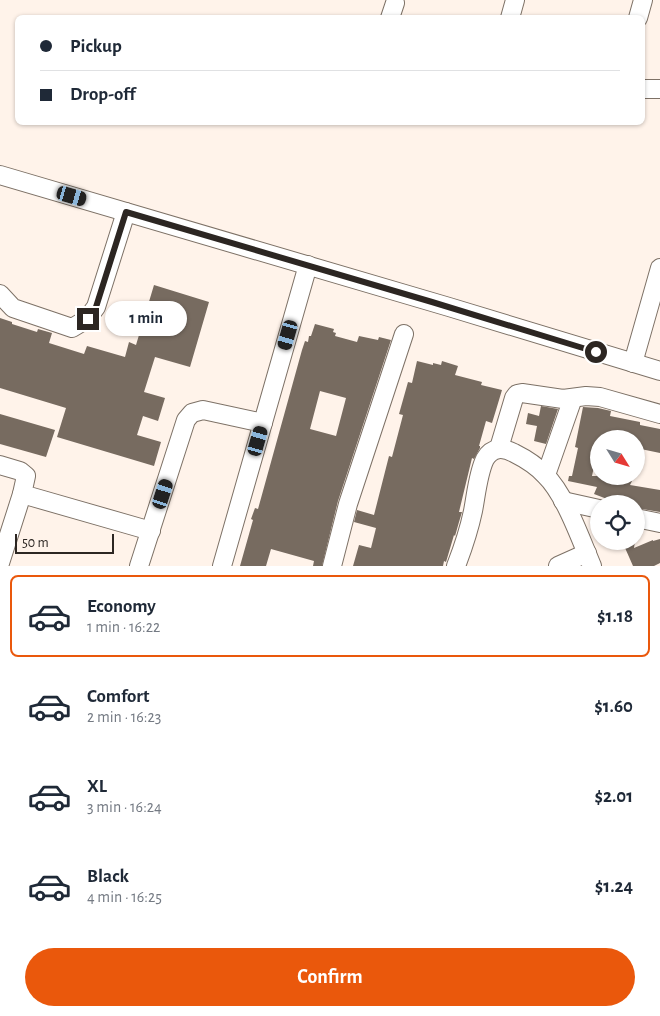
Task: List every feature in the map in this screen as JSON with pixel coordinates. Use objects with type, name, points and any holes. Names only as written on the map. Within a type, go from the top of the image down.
[{"type":"street","points":[[511,15],[515,0]]},
{"type":"street","points":[[639,15],[643,0]]},
{"type":"street","points":[[645,89],[660,89]]},
{"type":"street","points":[[0,175],[660,371]]},
{"type":"street","points":[[0,294],[13,308],[72,328],[88,319],[96,307],[126,212]]},
{"type":"street","points":[[222,566],[308,265]]},
{"type":"street","points":[[633,363],[659,272]]},
{"type":"street","points":[[332,566],[348,504],[404,334]]},
{"type":"street","points":[[499,448],[514,398],[517,394],[522,393],[563,399],[586,396],[600,397],[660,414]]},
{"type":"street","points":[[546,475],[573,398]]},
{"type":"street","points":[[139,566],[186,420],[192,413],[203,410],[263,423]]},
{"type":"street","points":[[456,566],[473,513],[481,471],[486,459],[499,448],[505,448],[529,461],[546,475],[563,501],[589,560],[558,566]]},
{"type":"street","points":[[0,465],[20,471],[26,476],[0,564]]},
{"type":"street","points":[[22,494],[151,531]]},
{"type":"street","points":[[563,501],[590,507]]},
{"type":"street","points":[[645,520],[660,523]]},
{"type":"building","points":[[154,285],[209,302],[190,367],[155,357],[144,392],[165,398],[158,421],[143,416],[137,435],[161,442],[154,466],[57,437],[66,408],[0,388],[0,318],[37,332],[38,329],[52,333],[49,343],[84,354],[87,346],[125,357],[129,342],[136,345]]},
{"type":"building","points":[[315,324],[334,329],[335,336],[357,342],[359,336],[378,340],[379,337],[391,340],[338,501],[322,566],[313,566],[314,561],[271,549],[266,566],[240,566],[253,520],[251,519],[255,508],[258,509],[302,350],[305,341],[308,342],[309,336],[311,336]],"holes":[[[320,391],[346,398],[336,436],[310,429]]]},
{"type":"building","points":[[417,361],[441,365],[442,361],[458,366],[455,375],[482,382],[481,385],[502,390],[492,423],[486,421],[480,448],[474,459],[472,458],[459,512],[462,512],[446,562],[444,561],[443,566],[353,566],[359,545],[371,548],[376,528],[354,522],[357,510],[374,515],[389,456],[392,457],[403,415],[399,414],[408,382],[412,383]]},
{"type":"building","points":[[541,406],[558,409],[546,444],[534,441],[537,426],[526,424],[528,413],[539,416]]},
{"type":"building","points":[[583,407],[611,411],[610,416],[640,422],[640,425],[660,429],[660,453],[645,450],[645,430],[590,430],[590,485],[630,485],[660,490],[660,512],[645,510],[645,495],[597,495],[594,494],[597,487],[568,481],[569,476],[572,476],[578,448],[575,447]]},
{"type":"building","points":[[0,414],[55,430],[46,457],[0,444]]},
{"type":"building","points":[[660,539],[660,563],[654,566],[633,566],[626,550],[645,550],[645,543]]},
{"type":"route","points":[[88,319],[96,307],[126,212],[596,352]]}]
